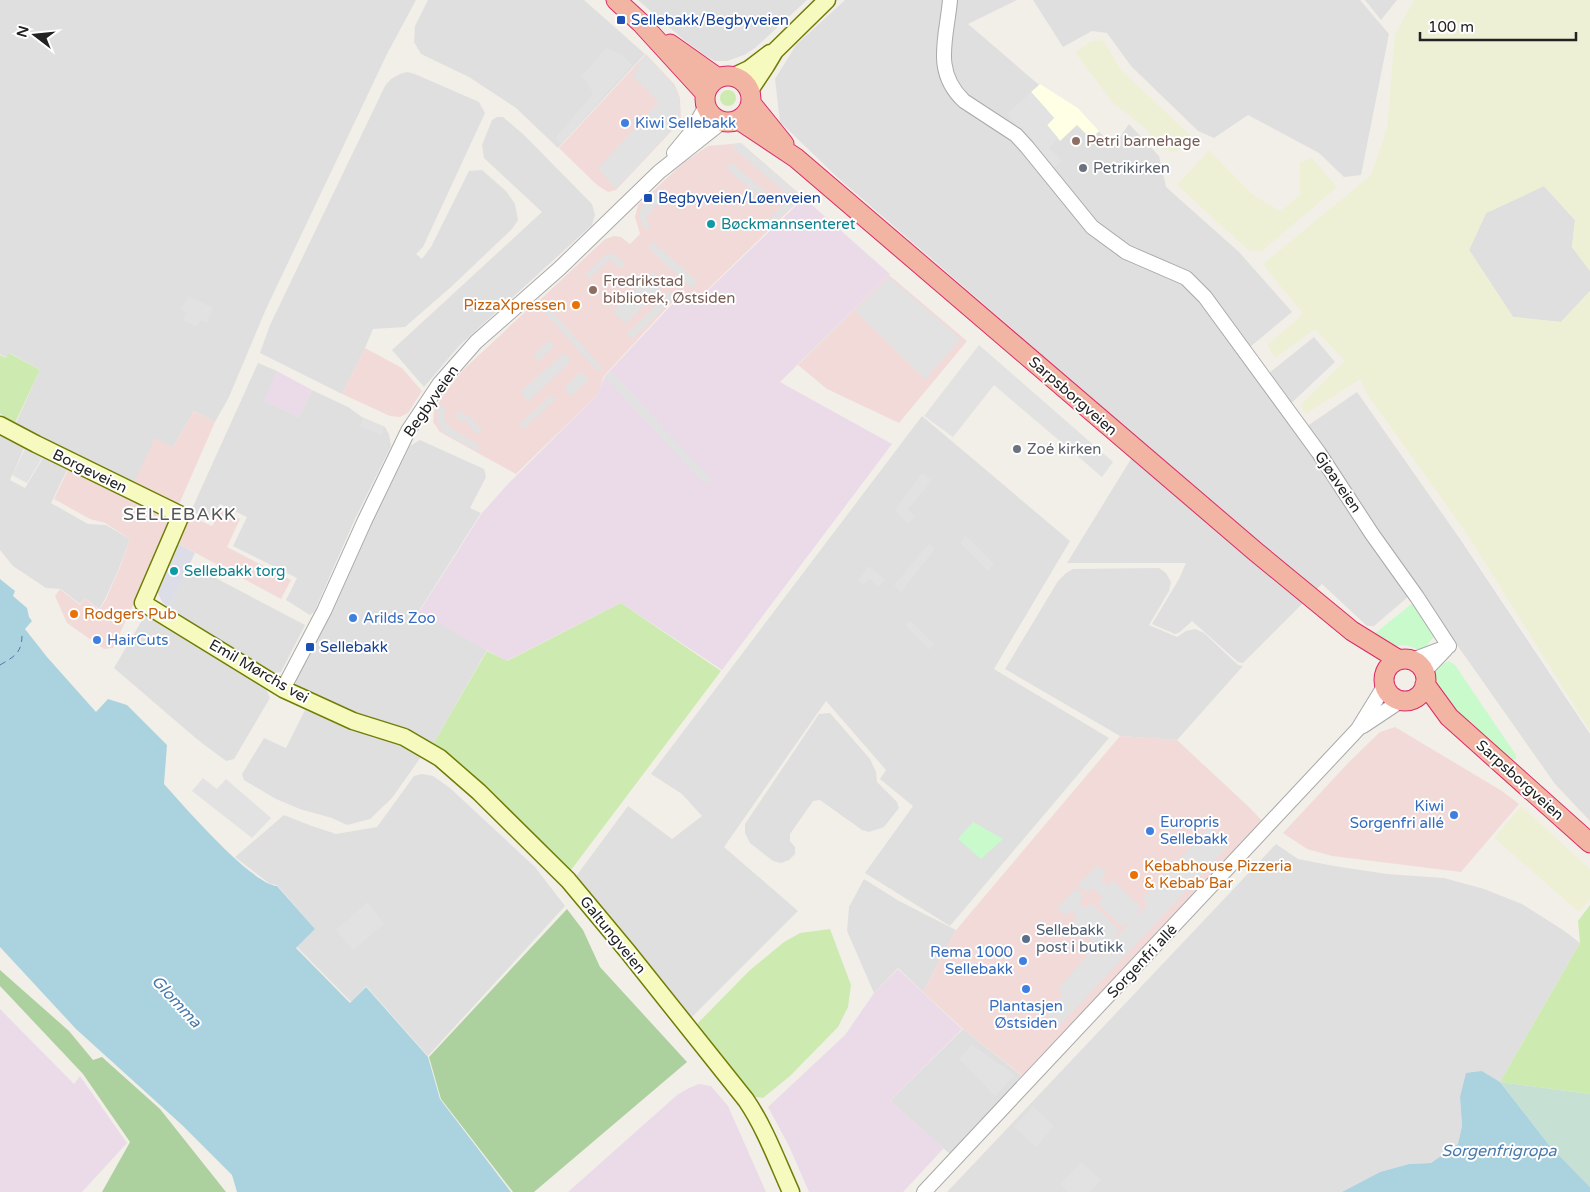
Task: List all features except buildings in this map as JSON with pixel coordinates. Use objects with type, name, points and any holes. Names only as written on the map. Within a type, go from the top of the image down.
[{"type":"highway","points":[[616,0],[640,23],[706,100],[709,113],[715,119],[730,121],[749,110],[751,96],[746,84],[740,79],[726,77],[640,23]]},
{"type":"highway","points":[[706,100],[712,82],[726,77]]},
{"type":"highway","name":"Sarpsborgveien","points":[[751,96],[796,158]]},
{"type":"highway","name":"Sarpsborgveien","points":[[730,121],[796,158],[1178,486],[1352,631],[1405,672],[1449,717],[1590,843]]},
{"type":"highway","points":[[1405,672],[1423,691],[1418,696],[1407,700]]},
{"type":"highway","name":"Sarpsborgveien","points":[[1405,672],[1392,696],[1449,717]]},
{"type":"main road","points":[[726,77],[749,68],[774,51],[827,0]]},
{"type":"main road","points":[[751,96],[774,51]]},
{"type":"main road","name":"Borgeveien","points":[[0,425],[181,515],[143,603]]},
{"type":"main road","name":"Emil Mørchs vei","points":[[143,603],[283,689],[353,721],[380,729]]},
{"type":"main road","name":"Galtungveien","points":[[380,729],[404,737],[440,758],[497,809],[568,880],[746,1100],[765,1134],[791,1192]]},
{"type":"street","name":"Gjøaveien","points":[[950,0],[944,53],[948,80],[956,94],[1016,135],[1092,227],[1126,252],[1186,278],[1205,297],[1319,453],[1449,646],[1405,672],[1358,729]]},
{"type":"street","name":"Begbyveien","points":[[283,689],[324,611],[408,431],[440,383],[476,342],[560,268],[659,172],[692,131],[706,100]]},
{"type":"street","name":"Begbyveien","points":[[659,172],[730,121]]},
{"type":"street","points":[[1358,729],[1407,700]]},
{"type":"street","name":"Sorgenfri allé","points":[[924,1192],[1358,729]]},
{"type":"shaded area","points":[[0,0],[416,0],[387,54],[266,309],[229,397],[215,422],[194,411],[173,447],[133,485],[14,427],[40,370],[10,353],[7,358],[0,354]]},
{"type":"shaded area","points":[[428,0],[584,0],[645,54],[558,148],[516,108],[469,77],[421,54],[414,42],[415,26]]},
{"type":"shaded area","points":[[638,0],[807,0],[755,48],[744,55],[727,61],[715,61],[684,40]]},
{"type":"shaded area","points":[[845,0],[1017,0],[968,24],[1038,84],[1078,108],[1113,147],[1129,124],[1159,156],[1166,187],[1239,252],[1292,312],[1250,347],[1269,373],[1314,337],[1335,362],[1285,409],[1300,431],[1357,392],[1460,539],[1590,734],[1590,821],[1555,784],[1419,591],[1409,596],[1374,626],[1367,626],[1322,584],[1243,663],[1238,662],[1192,621],[1175,634],[1152,624],[1179,579],[1186,563],[1067,563],[1142,441],[837,177],[780,122],[775,79],[796,45]]},
{"type":"shaded area","points":[[1033,0],[1360,0],[1389,34],[1361,175],[1344,177],[1319,153],[1248,115],[1214,138],[1198,131],[1131,66],[1107,33],[1092,31],[1063,47]]},
{"type":"shaded area","points":[[1365,0],[1397,0],[1381,20]]},
{"type":"shaded area","points":[[1414,0],[1590,0],[1590,271],[1572,247],[1575,220],[1544,186],[1486,213],[1469,250],[1513,317],[1561,322],[1590,291],[1590,731],[1467,534],[1367,394],[1360,379],[1306,414],[1301,405],[1345,361],[1315,329],[1275,358],[1267,345],[1303,314],[1263,264],[1371,175],[1387,129],[1395,34]]},
{"type":"shaded area","points":[[1103,40],[1121,70],[1191,136],[1176,152],[1162,149],[1145,128],[1112,102],[1075,52],[1090,42]]},
{"type":"shaded area","points":[[606,48],[621,54],[632,65],[561,144],[555,138],[593,94],[587,81],[581,77]]},
{"type":"shaded area","points":[[646,54],[675,85],[680,98],[681,121],[616,190],[608,192],[597,185],[559,148]]},
{"type":"shaded area","points":[[646,55],[675,86],[679,99],[680,118],[678,123],[616,189],[598,168],[659,102],[633,77],[641,60]]},
{"type":"shaded area","points":[[407,72],[479,102],[485,113],[423,247],[416,254],[422,259],[431,247],[469,171],[482,170],[506,191],[515,204],[518,220],[512,229],[451,287],[405,327],[373,329],[342,394],[260,353],[270,325],[385,86],[391,79]]},
{"type":"shaded area","points":[[1040,84],[1078,108],[1099,131],[1091,139],[1077,125],[1060,141],[1047,125],[1054,118],[1031,92]]},
{"type":"shaded area","points":[[1031,92],[1054,118],[1047,125],[1058,138],[1049,148],[1062,161],[1054,168],[1007,114]]},
{"type":"shaded area","points":[[497,117],[503,117],[523,134],[592,204],[595,215],[592,225],[459,346],[424,387],[392,350],[542,212],[484,158],[482,145],[492,120]]},
{"type":"shaded area","points":[[741,143],[803,197],[699,298],[676,298],[604,376],[598,394],[516,474],[440,432],[433,422],[434,411],[444,394],[463,370],[605,239],[614,236],[621,237],[630,244],[640,234],[635,217],[638,205],[683,163],[708,146]]},
{"type":"shaded area","points":[[741,143],[802,197],[766,231],[762,227],[791,197],[732,147],[735,144]]},
{"type":"shaded area","points":[[1209,150],[1252,194],[1280,211],[1300,195],[1300,162],[1312,158],[1337,187],[1262,251],[1248,250],[1177,185]]},
{"type":"shaded area","points":[[731,162],[774,199],[769,205],[726,168]]},
{"type":"shaded area","points":[[1544,186],[1575,220],[1572,247],[1590,271],[1590,291],[1561,322],[1513,317],[1469,250],[1486,213]]},
{"type":"shaded area","points":[[656,192],[662,198],[645,219],[651,225],[646,230],[641,224],[641,208]]},
{"type":"shaded area","points":[[804,198],[890,274],[780,382],[892,444],[722,670],[621,603],[506,661],[419,612],[482,513],[507,485],[597,395],[605,376],[677,299],[699,299]]},
{"type":"shaded area","points":[[653,242],[698,282],[692,288],[648,248]]},
{"type":"shaded area","points":[[612,253],[625,264],[619,268],[610,259],[589,279],[585,275],[605,255]]},
{"type":"shaded area","points":[[652,272],[665,285],[625,324],[613,311]]},
{"type":"shaded area","points":[[889,275],[967,341],[899,423],[827,389],[798,365]]},
{"type":"shaded area","points":[[889,277],[961,339],[925,379],[855,311]]},
{"type":"shaded area","points":[[670,291],[676,297],[632,339],[627,334]]},
{"type":"shaded area","points":[[188,296],[213,308],[207,323],[200,320],[197,327],[183,320],[186,313],[181,310]]},
{"type":"shaded area","points":[[550,309],[602,368],[598,372],[545,313]]},
{"type":"shaded area","points":[[549,340],[554,346],[538,361],[533,356]]},
{"type":"shaded area","points":[[979,345],[1113,462],[1102,477],[994,385],[953,437],[924,416]]},
{"type":"shaded area","points":[[365,348],[402,368],[422,391],[408,413],[400,417],[390,416],[342,394]]},
{"type":"shaded area","points":[[564,353],[571,361],[529,401],[525,399],[521,391]]},
{"type":"shaded area","points":[[258,363],[277,371],[265,401],[299,417],[312,390],[385,427],[389,434],[391,446],[354,521],[314,612],[310,615],[286,600],[297,578],[233,546],[247,517],[220,504],[210,521],[191,511]]},
{"type":"shaded area","points":[[277,371],[312,390],[299,417],[264,401]]},
{"type":"shaded area","points":[[611,371],[711,479],[704,484],[605,377]]},
{"type":"shaded area","points":[[581,372],[589,380],[572,395],[567,394],[565,387]]},
{"type":"shaded area","points":[[550,396],[557,398],[523,429],[519,425]]},
{"type":"shaded area","points":[[439,406],[446,408],[444,415],[446,422],[451,428],[480,446],[477,451],[447,435],[442,430],[437,420]]},
{"type":"shaded area","points":[[194,411],[215,422],[180,502],[174,505],[133,485],[155,438],[173,447]]},
{"type":"shaded area","points":[[459,411],[466,417],[468,415],[482,430],[477,434],[464,419],[461,422],[455,416]]},
{"type":"shaded area","points":[[922,416],[1070,541],[994,669],[1109,738],[950,926],[865,873],[913,806],[880,779],[886,770],[826,701],[724,847],[798,911],[691,1018],[574,879],[628,806],[672,839],[702,816],[682,794],[651,774]]},
{"type":"shaded area","points":[[363,419],[384,427],[381,435],[360,426]]},
{"type":"shaded area","points":[[0,433],[24,448],[10,480],[25,488],[43,458],[67,470],[51,503],[88,524],[106,525],[130,539],[118,571],[99,609],[85,598],[80,604],[61,589],[46,588],[13,566],[0,550]]},
{"type":"shaded area","points":[[420,440],[484,469],[486,477],[470,508],[481,513],[419,611],[487,650],[432,746],[349,714],[297,687],[295,679],[410,446]]},
{"type":"shaded area","points":[[25,449],[42,458],[27,483],[12,475]]},
{"type":"shaded area","points":[[68,470],[169,520],[171,524],[113,648],[104,649],[67,623],[55,596],[60,589],[80,605],[85,598],[99,610],[119,570],[130,539],[105,523],[90,519],[54,499]]},
{"type":"shaded area","points":[[922,473],[932,480],[908,509],[915,517],[908,524],[895,510]]},
{"type":"shaded area","points":[[222,510],[240,519],[227,547],[291,580],[281,599],[177,543],[190,516],[212,526]]},
{"type":"shaded area","points":[[966,536],[994,564],[988,571],[960,543]]},
{"type":"shaded area","name":"Sellebakk torg","points":[[177,543],[195,553],[169,608],[162,602],[157,585]]},
{"type":"shaded area","points":[[929,544],[935,549],[901,592],[894,585]]},
{"type":"shaded area","points":[[189,564],[305,625],[281,672],[274,674],[169,608]]},
{"type":"shaded area","points":[[869,566],[885,580],[878,587],[870,579],[863,585],[858,580]]},
{"type":"shaded area","points":[[1159,568],[1166,573],[1171,582],[1169,591],[1149,625],[1177,637],[1186,631],[1195,629],[1204,633],[1238,665],[1243,666],[1177,740],[1120,736],[1005,669],[1058,581],[1066,573],[1073,569]]},
{"type":"shaded area","points":[[145,615],[266,689],[270,698],[234,759],[226,761],[198,740],[114,668]]},
{"type":"shaded area","points":[[910,620],[934,644],[930,650],[906,626]]},
{"type":"shaded area","points":[[305,710],[324,718],[326,714],[374,738],[384,736],[423,754],[392,798],[370,819],[347,825],[276,799],[244,780],[242,774],[264,738],[286,748]]},
{"type":"shaded area","points":[[830,713],[870,759],[876,772],[877,782],[897,802],[899,808],[884,827],[869,832],[862,830],[820,800],[813,801],[790,834],[790,841],[795,847],[795,854],[789,860],[781,863],[773,861],[750,843],[745,833],[745,824],[819,714]]},
{"type":"shaded area","points":[[1395,727],[1502,791],[1519,804],[1461,872],[1332,856],[1307,849],[1283,833],[1350,761],[1380,732]]},
{"type":"shaded area","points":[[1120,736],[1177,740],[1267,826],[1029,1081],[963,1029],[923,992],[956,930]]},
{"type":"shaded area","points":[[422,774],[433,776],[450,788],[535,867],[565,906],[428,1056],[366,986],[351,1002],[297,947],[315,929],[277,885],[270,884],[235,857],[284,815],[336,834],[377,827],[414,776]]},
{"type":"shaded area","points":[[203,778],[217,789],[226,779],[271,818],[252,838],[192,791]]},
{"type":"shaded area","points":[[1521,806],[1590,869],[1590,899],[1579,912],[1494,838]]},
{"type":"shaded area","points":[[1209,827],[1228,846],[1059,1026],[1046,1013],[1063,994],[1058,989],[1091,951],[1098,957],[1109,945],[1107,944],[1101,950],[1073,923],[1077,917],[1071,911],[1066,916],[1057,908],[1076,888],[1084,896],[1079,902],[1085,908],[1091,903],[1120,930],[1115,935],[1117,937],[1130,922],[1128,921],[1123,927],[1098,903],[1103,897],[1093,888],[1088,893],[1078,885],[1097,865],[1106,873],[1101,880],[1108,886],[1112,880],[1141,907],[1136,912],[1138,914],[1148,905],[1142,899]]},
{"type":"shaded area","points":[[1276,844],[1298,859],[1387,874],[1444,878],[1484,889],[1522,904],[1580,943],[1500,1082],[1482,1071],[1460,1097],[1462,1126],[1458,1144],[1431,1163],[1409,1164],[1380,1172],[1342,1192],[947,1192]]},
{"type":"shaded area","points":[[864,879],[899,901],[956,930],[923,992],[898,968],[874,993],[847,931],[849,907]]},
{"type":"shaded area","points":[[368,902],[384,924],[353,950],[336,930]]},
{"type":"shaded area","points":[[898,969],[962,1029],[890,1101],[944,1148],[903,1192],[809,1192],[789,1146],[768,1107],[845,1035],[874,993]]},
{"type":"shaded area","points":[[0,1009],[74,1084],[80,1076],[127,1143],[82,1192],[0,1192]]},
{"type":"shaded area","points":[[963,1029],[1022,1076],[951,1155],[890,1101]]},
{"type":"shaded area","points":[[972,1045],[1015,1075],[995,1096],[959,1059]]},
{"type":"shaded area","points":[[1500,1082],[1590,1094],[1590,1187],[1549,1145]]},
{"type":"shaded area","points":[[699,1084],[711,1086],[728,1106],[766,1192],[568,1192],[677,1095]]},
{"type":"shaded area","points":[[1033,1106],[1054,1126],[1036,1147],[1014,1127]]},
{"type":"shaded area","points":[[1081,1162],[1101,1180],[1090,1192],[1068,1192],[1060,1184]]},
{"type":"green space","points":[[728,90],[734,92],[736,98],[734,104],[728,106],[722,104],[720,98],[722,92]]},
{"type":"green space","points":[[9,353],[40,370],[14,425],[0,413],[0,355],[6,358]]},
{"type":"green space","points":[[1414,602],[1436,634],[1422,651],[1406,645],[1393,646],[1374,634]]},
{"type":"green space","points":[[621,603],[721,671],[568,874],[432,746],[487,651],[507,661]]},
{"type":"green space","points":[[1449,661],[1455,665],[1516,755],[1516,759],[1511,760],[1435,694],[1434,674],[1439,667]]},
{"type":"green space","points":[[973,822],[1003,839],[981,859],[958,839]]},
{"type":"green space","points":[[1590,905],[1590,1094],[1500,1082],[1580,943],[1578,921]]},
{"type":"green space","points":[[567,909],[583,930],[600,967],[687,1062],[534,1192],[513,1192],[441,1099],[429,1057]]},
{"type":"green space","points":[[830,929],[851,985],[848,1007],[838,1027],[790,1076],[763,1098],[750,1096],[697,1030],[698,1023],[749,971],[784,942],[800,933]]},
{"type":"green space","points":[[0,970],[69,1031],[93,1060],[102,1057],[160,1109],[226,1192],[102,1192],[130,1142],[83,1074],[0,986]]},
{"type":"water","name":"Glomma","points":[[0,579],[15,591],[13,596],[27,608],[32,621],[25,629],[96,712],[108,699],[127,705],[167,745],[164,784],[201,825],[235,858],[265,882],[277,886],[315,929],[296,948],[350,1003],[366,987],[428,1057],[440,1099],[511,1192],[237,1192],[232,1175],[182,1125],[76,1029],[0,947]]},
{"type":"water","name":"Sorgenfrigropa","points":[[1482,1071],[1500,1082],[1549,1145],[1590,1187],[1590,1192],[1342,1192],[1380,1172],[1409,1164],[1431,1163],[1458,1144],[1462,1126],[1460,1097],[1466,1073]]},
{"type":"ferry route","points":[[0,665],[17,653],[21,646],[22,634]]},
{"type":"place","name":"Sellebakk/Begbyveien","points":[[621,20]]},
{"type":"place","name":"Kiwi Sellebakk","points":[[625,123]]},
{"type":"place","name":"Petri barnehage","points":[[1076,141]]},
{"type":"place","name":"Petrikirken","points":[[1083,168]]},
{"type":"place","name":"Begbyveien/Løenveien","points":[[648,198]]},
{"type":"place","name":"Bøckmannsenteret","points":[[711,224]]},
{"type":"place","name":"Fredrikstad bibliotek, Østsiden","points":[[593,290]]},
{"type":"place","name":"PizzaXpressen","points":[[576,305]]},
{"type":"place","name":"Zoé kirken","points":[[1017,449]]},
{"type":"place","name":"Sellebakk torg","points":[[174,571]]},
{"type":"place","name":"Rodgers Pub","points":[[74,614]]},
{"type":"place","name":"Arilds Zoo","points":[[353,618]]},
{"type":"place","name":"HairCuts","points":[[97,640]]},
{"type":"place","name":"Sellebakk","points":[[310,647]]},
{"type":"place","name":"Kiwi Sorgenfri allé","points":[[1454,815]]},
{"type":"place","name":"Europris Sellebakk","points":[[1150,831]]},
{"type":"place","name":"Kebabhouse Pizzeria & Kebab Bar","points":[[1134,875]]},
{"type":"place","name":"Sellebakk post i butikk","points":[[1026,939]]},
{"type":"place","name":"Rema 1000 Sellebakk","points":[[1023,961]]},
{"type":"place","name":"Plantasjen Østsiden","points":[[1026,989]]},
{"type":"district","name":"SELLEBAKK","points":[[180,514]]}]
